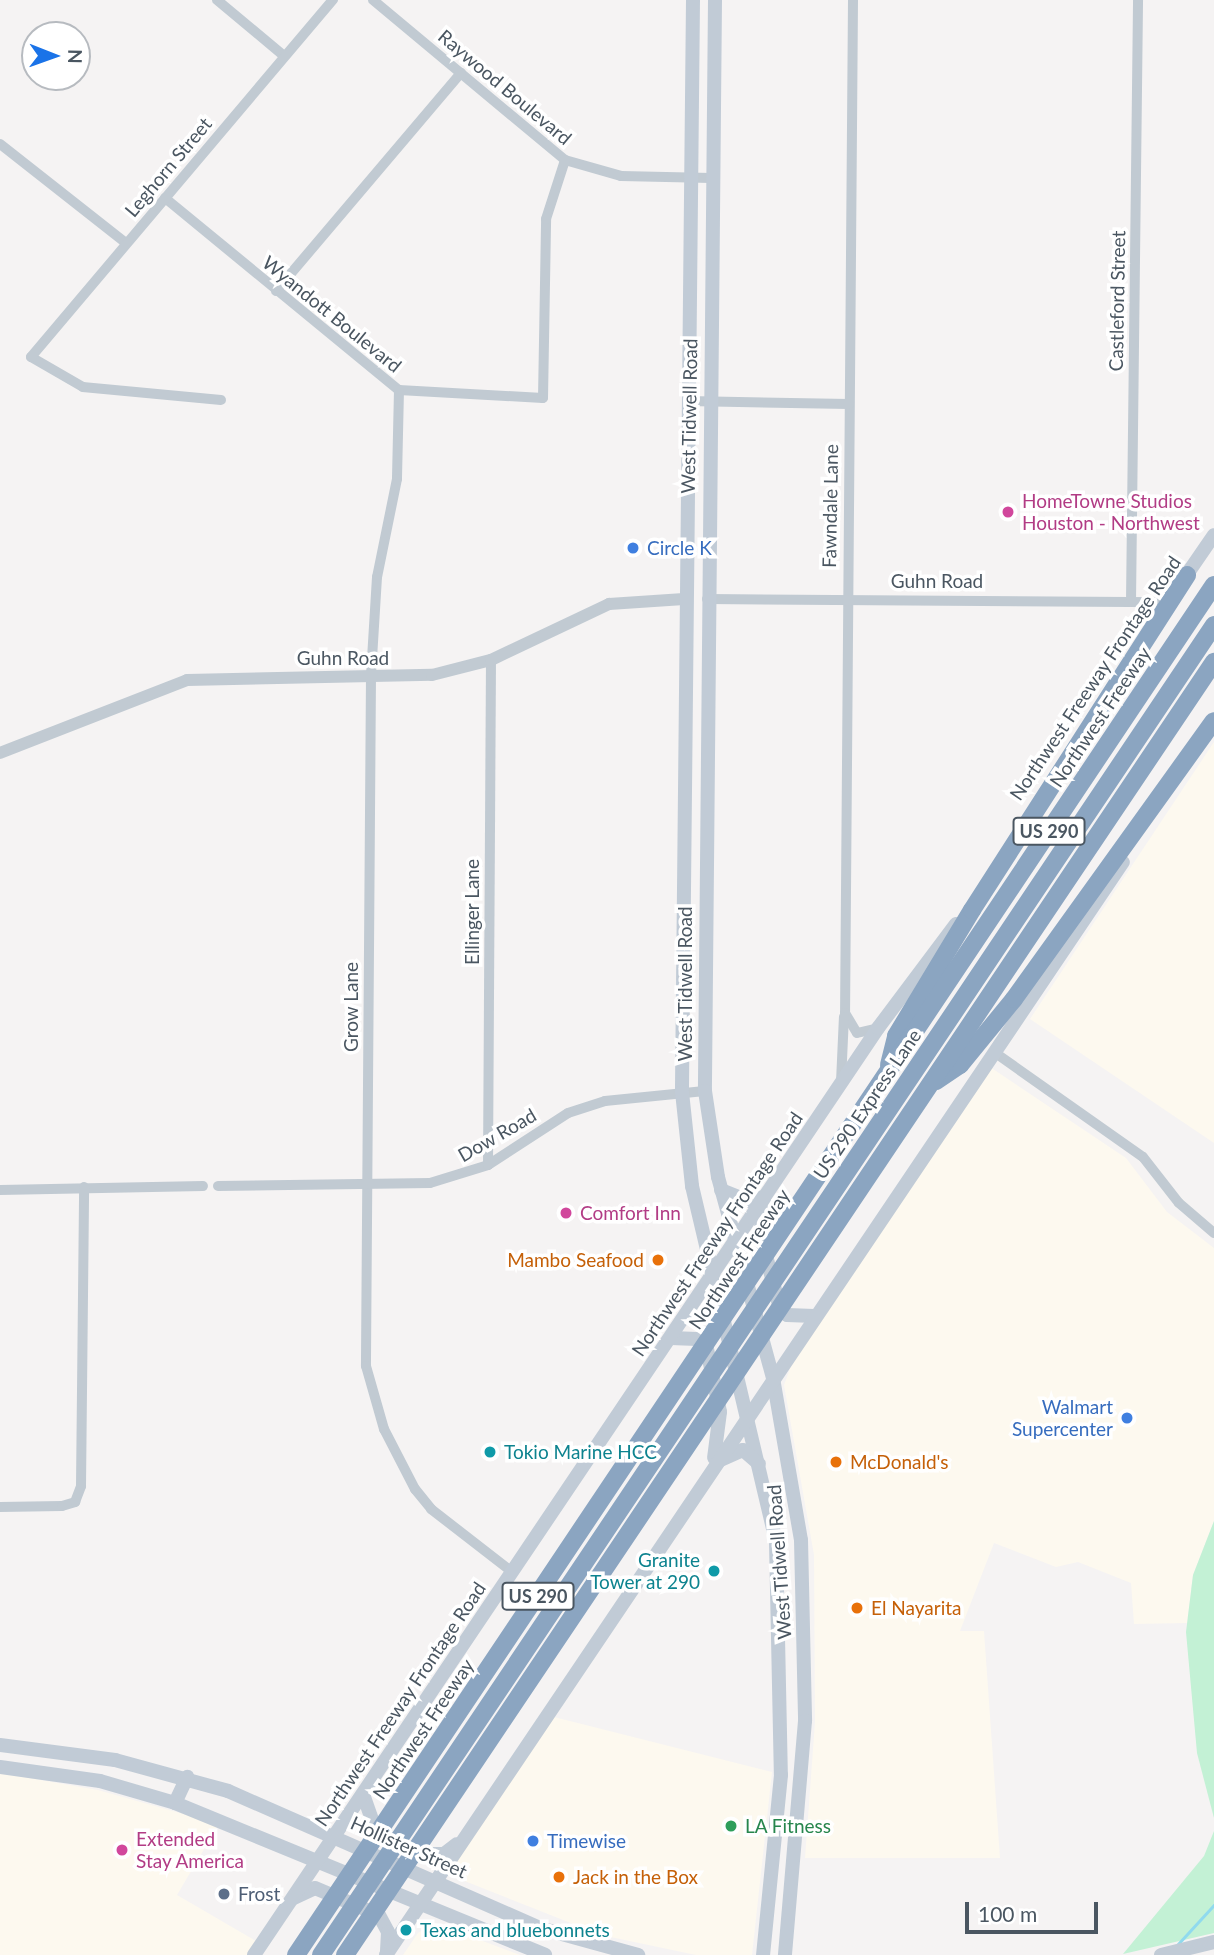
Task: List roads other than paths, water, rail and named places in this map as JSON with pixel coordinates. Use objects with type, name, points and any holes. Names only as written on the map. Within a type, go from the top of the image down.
[{"type":"highway","points":[[885,1078],[896,1035],[1187,575]]},
{"type":"highway","name":"Northwest Freeway","points":[[296,1955],[1214,584]]},
{"type":"highway","name":"US 290 Express Lane","points":[[321,1955],[1214,625]]},
{"type":"highway","name":"US 290","points":[[350,1948],[1214,662]]},
{"type":"highway","points":[[930,1084],[960,1065],[1014,999],[1186,751],[1214,722]]},
{"type":"main road","name":"West Tidwell Road","points":[[694,0],[684,599],[682,1092],[692,1186],[764,1471],[776,1542],[780,1774],[762,1955]]},
{"type":"main road","name":"West Tidwell Road","points":[[715,0],[707,598],[705,1091],[721,1189],[773,1378],[801,1540],[805,1721],[785,1955]]},
{"type":"main road","points":[[692,35],[715,37]]},
{"type":"main road","points":[[688,288],[710,288]]},
{"type":"main road","name":"Northwest Freeway Frontage Road","points":[[254,1955],[714,1276],[878,1028],[957,922],[1214,535]]},
{"type":"main road","points":[[386,1955],[747,1411],[773,1378],[1214,722]]},
{"type":"main road","points":[[684,763],[706,764]]},
{"type":"main road","points":[[683,930],[704,931]]},
{"type":"main road","points":[[721,1189],[748,1201],[764,1197],[761,1233],[779,1305],[787,1315],[814,1316]]},
{"type":"main road","points":[[671,1338],[694,1338],[707,1349],[720,1412],[714,1463]]},
{"type":"main road","points":[[714,1463],[743,1451],[764,1471]]},
{"type":"main road","points":[[776,1542],[801,1540]]},
{"type":"main road","name":"Hollister Street","points":[[0,1745],[115,1760],[187,1777],[335,1835],[540,1928],[638,1955]]},
{"type":"main road","points":[[0,1767],[100,1781],[175,1802],[319,1860],[419,1908],[545,1955]]},
{"type":"main road","points":[[175,1802],[187,1777]]},
{"type":"main road","points":[[363,1794],[377,1834],[421,1854],[444,1854],[465,1838]]},
{"type":"main road","points":[[291,1900],[315,1888],[379,1915],[388,1933],[386,1955]]},
{"type":"main road","points":[[1161,1955],[1212,1942]]},
{"type":"street","points":[[217,0],[283,55]]},
{"type":"street","name":"Leghorn Street","points":[[221,400],[83,387],[31,357],[283,55],[333,0]]},
{"type":"street","name":"Raywood Boulevard","points":[[373,0],[565,160],[621,176],[711,178]]},
{"type":"street","name":"Fawndale Lane","points":[[841,1083],[845,1013],[846,600],[853,0]]},
{"type":"street","name":"Castleford Street","points":[[1131,602],[1138,0]]},
{"type":"street","points":[[276,291],[461,73]]},
{"type":"street","points":[[0,144],[126,243]]},
{"type":"street","name":"Wyandott Boulevard","points":[[165,198],[399,390],[543,398],[545,229],[565,160]]},
{"type":"street","name":"Grow Lane","points":[[399,390],[397,479],[377,578],[371,676],[366,1366],[384,1429],[431,1510],[512,1571]]},
{"type":"street","points":[[687,401],[849,404]]},
{"type":"street","name":"Guhn Road","points":[[707,598],[1167,603]]},
{"type":"street","name":"Guhn Road","points":[[0,753],[187,680],[432,675],[491,660],[584,611],[684,599]]},
{"type":"street","name":"Ellinger Lane","points":[[488,1165],[491,660]]},
{"type":"street","points":[[845,1013],[857,1032],[878,1028]]},
{"type":"street","points":[[993,1052],[1143,1157],[1186,1211],[1214,1233]]},
{"type":"street","name":"Dow Road","points":[[218,1186],[368,1186],[430,1183],[488,1165],[568,1113],[605,1101],[705,1091]]},
{"type":"street","points":[[0,1190],[203,1186]]},
{"type":"street","points":[[0,1507],[75,1502],[81,1486],[83,1187]]},
{"type":"waterway","points":[[1178,1944],[1214,1905]]},
{"type":"place","name":"HomeTowne Studios Houston - Northwest","points":[[1008,512]]},
{"type":"place","name":"Circle K","points":[[633,548]]},
{"type":"place","name":"Comfort Inn","points":[[566,1213]]},
{"type":"place","name":"Mambo Seafood","points":[[658,1260]]},
{"type":"place","name":"Walmart Supercenter","points":[[1127,1418]]},
{"type":"place","name":"Tokio Marine HCC","points":[[490,1452]]},
{"type":"place","name":"McDonald's","points":[[836,1462]]},
{"type":"place","name":"Granite Tower at 290","points":[[714,1571]]},
{"type":"place","name":"El Nayarita","points":[[857,1608]]},
{"type":"place","name":"LA Fitness","points":[[731,1826]]},
{"type":"place","name":"Timewise","points":[[533,1841]]},
{"type":"place","name":"Extended Stay America","points":[[122,1850]]},
{"type":"place","name":"Jack in the Box","points":[[559,1877]]},
{"type":"place","name":"Frost","points":[[224,1894]]},
{"type":"place","name":"Texas and bluebonnets","points":[[406,1930]]}]
